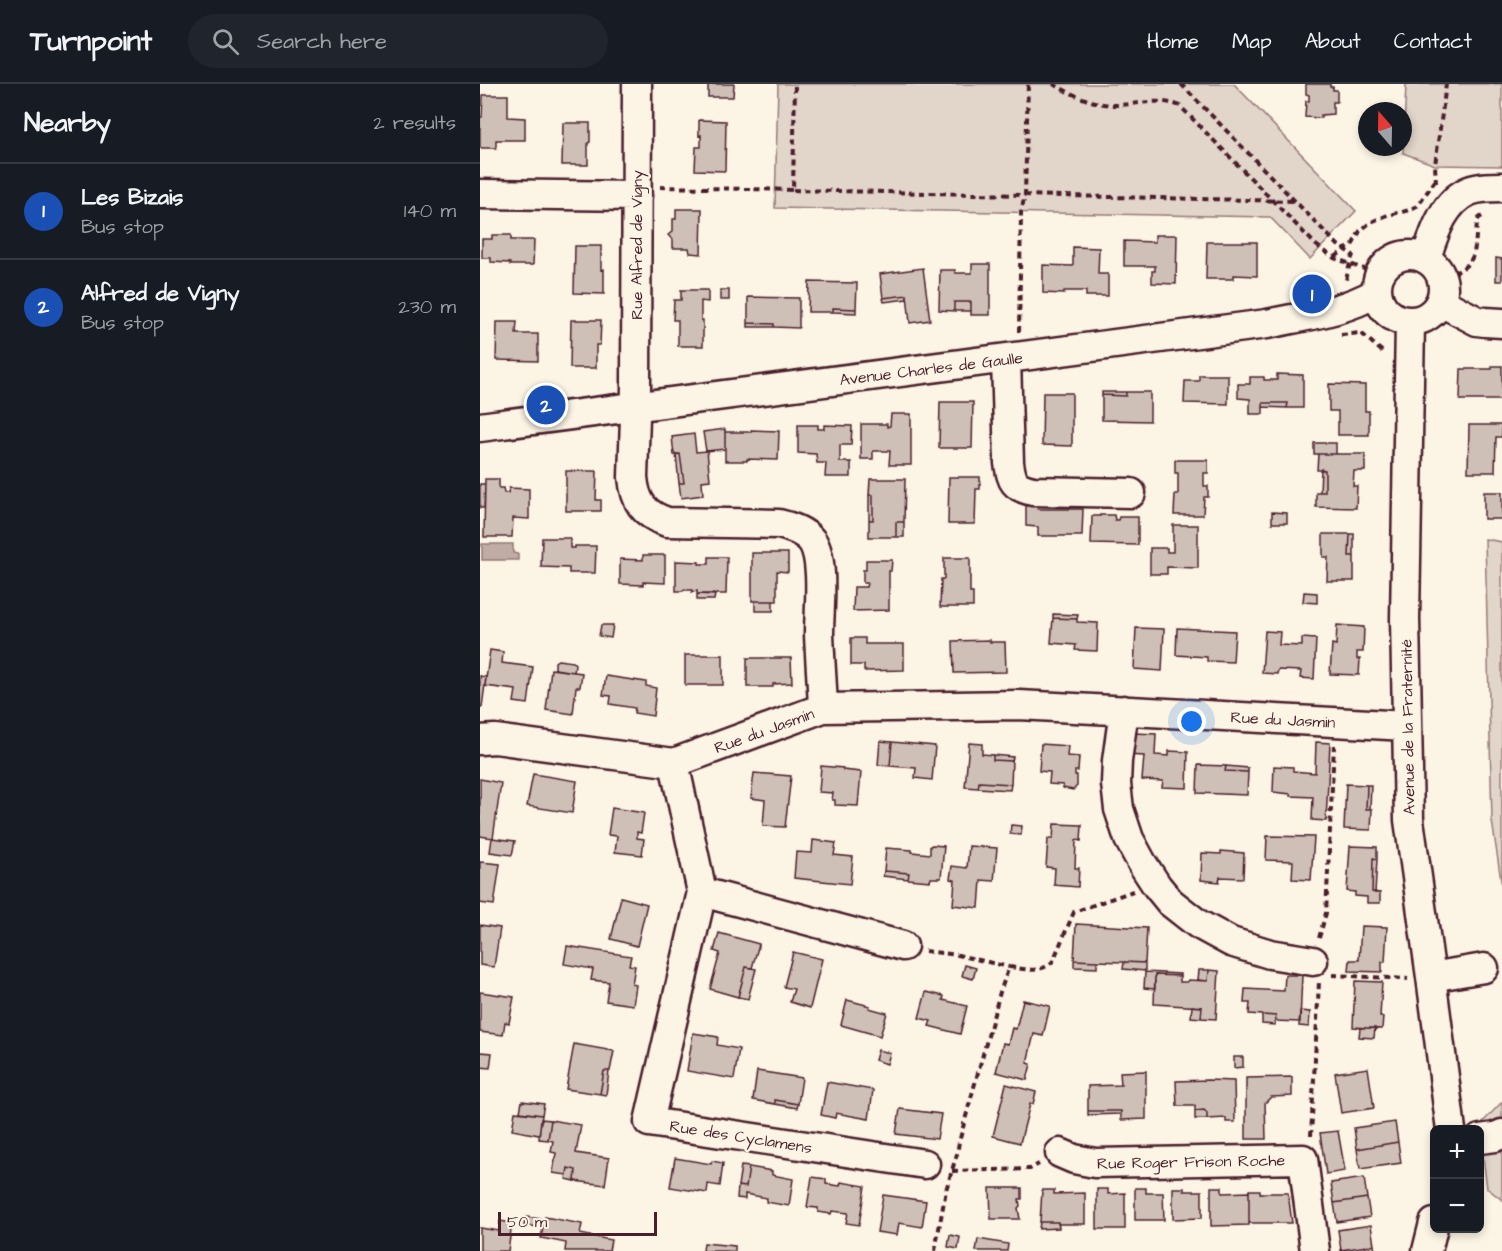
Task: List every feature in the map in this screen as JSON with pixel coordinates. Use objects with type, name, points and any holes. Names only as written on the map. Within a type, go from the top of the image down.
[{"type":"street","name":"Rue Alfred de Vigny","points":[[637,84],[634,490],[645,510],[667,522],[779,524],[794,528],[811,541],[815,548],[819,573],[823,708]]},
{"type":"street","points":[[1498,200],[1482,188],[1468,191],[1449,207],[1435,231],[1436,280],[1431,315],[1410,322],[1396,319],[1385,311],[1380,303],[1378,283],[1384,267],[1401,255],[1411,254],[1436,280],[1477,321],[1502,323]]},
{"type":"street","points":[[480,194],[637,191]]},
{"type":"street","name":"Avenue Charles de Gaulle","points":[[480,427],[1267,324],[1354,304],[1378,283]]},
{"type":"street","name":"Avenue de la Fraternité","points":[[1410,322],[1406,619],[1409,820],[1450,1125]]},
{"type":"street","points":[[1013,357],[1009,463],[1014,483],[1022,489],[1033,491],[1131,493]]},
{"type":"street","name":"Rue du Jasmin","points":[[480,740],[495,739],[674,763],[823,708],[1019,705],[1407,726]]},
{"type":"street","points":[[1124,710],[1117,761],[1116,784],[1119,809],[1129,839],[1157,886],[1170,902],[1197,924],[1231,942],[1316,967]]},
{"type":"street","name":"Rue des Cyclamens","points":[[674,763],[702,892],[649,1122],[938,1168]]},
{"type":"street","points":[[702,892],[903,946]]},
{"type":"street","points":[[1431,977],[1484,968]]},
{"type":"street","points":[[1484,1138],[1502,1134]]},
{"type":"street","name":"Rue Roger Frison Roche","points":[[1060,1153],[1074,1159],[1095,1163],[1303,1159],[1315,1251]]},
{"type":"street","points":[[1427,1251],[1432,1233]]},
{"type":"path","points":[[793,190],[795,84]]},
{"type":"path","points":[[1013,357],[1019,328],[1021,213],[1024,194],[1028,84]]},
{"type":"path","points":[[1053,84],[1102,104],[1157,101],[1171,102],[1180,106],[1317,245],[1334,258],[1378,283]]},
{"type":"path","points":[[1181,84],[1326,233],[1353,255]]},
{"type":"path","points":[[1446,84],[1435,165],[1435,181],[1449,207]]},
{"type":"path","points":[[1334,258],[1353,244],[1360,231],[1371,222],[1417,206],[1435,181]]},
{"type":"path","points":[[637,191],[793,190],[1294,201]]},
{"type":"path","points":[[1436,280],[1460,271],[1470,263],[1475,253],[1479,218],[1498,200]]},
{"type":"path","points":[[1303,1159],[1312,1132],[1316,967],[1326,913],[1334,722]]},
{"type":"path","points":[[903,946],[1010,967],[1031,970],[1047,967],[1053,961],[1074,912],[1131,892],[1157,886]]},
{"type":"path","points":[[934,1251],[945,1190],[938,1168],[1010,967]]},
{"type":"path","points":[[1316,967],[1412,979],[1431,977]]},
{"type":"path","points":[[938,1168],[1030,1169],[1060,1153]]},
{"type":"shaded area","points":[[778,84],[1234,84],[1356,211],[1310,259],[1270,217],[775,208]]},
{"type":"shaded area","points":[[1406,84],[1502,84],[1502,166],[1435,165],[1411,156],[1412,102],[1405,102]]},
{"type":"shaded area","points":[[1485,539],[1502,542],[1502,887],[1492,821]]},
{"type":"shaded area","points":[[482,544],[513,544],[513,553],[518,554],[518,560],[482,560]]},
{"type":"shaded area","points":[[1502,1102],[1502,1200],[1487,1188],[1484,1165],[1484,1125],[1480,1125]]},
{"type":"building","points":[[708,84],[734,84],[733,97],[708,97]]},
{"type":"building","points":[[1306,84],[1330,84],[1333,90],[1337,90],[1337,102],[1333,102],[1333,114],[1321,115],[1321,118],[1305,117],[1306,101],[1309,101]]},
{"type":"building","points":[[483,95],[508,95],[508,117],[525,118],[525,140],[496,140],[496,148],[480,148]]},
{"type":"building","points":[[699,120],[726,121],[725,171],[695,170],[696,147],[701,147]]},
{"type":"building","points":[[563,123],[590,123],[588,165],[562,165]]},
{"type":"building","points":[[676,209],[702,209],[701,254],[690,253],[689,248],[673,248],[673,240],[668,235],[673,231]]},
{"type":"building","points":[[492,235],[511,235],[511,240],[534,240],[533,265],[510,265],[510,263],[491,262],[491,258],[482,258],[482,239],[492,239]]},
{"type":"building","points":[[1155,235],[1177,235],[1176,284],[1152,283],[1152,271],[1155,271],[1155,266],[1124,266],[1124,241],[1155,242]]},
{"type":"building","points":[[1207,242],[1257,242],[1257,276],[1233,275],[1233,279],[1206,279]]},
{"type":"building","points":[[575,246],[601,246],[604,294],[574,293]]},
{"type":"building","points":[[1073,247],[1099,248],[1098,274],[1108,274],[1108,296],[1086,296],[1086,291],[1064,291],[1064,294],[1043,293],[1043,265],[1073,266]]},
{"type":"building","points":[[1496,258],[1502,259],[1502,281],[1496,281]]},
{"type":"building","points":[[972,264],[990,264],[990,315],[971,315],[971,302],[954,302],[954,311],[939,310],[940,270],[972,273]]},
{"type":"building","points":[[923,268],[930,320],[910,323],[907,295],[883,298],[880,274]]},
{"type":"building","points":[[809,282],[857,283],[856,309],[833,308],[833,312],[808,312]]},
{"type":"building","points":[[681,290],[708,290],[708,302],[701,301],[703,346],[678,346],[678,320],[673,320],[674,300],[681,300]]},
{"type":"building","points":[[720,290],[729,290],[729,300],[720,300]]},
{"type":"building","points":[[907,295],[907,299],[884,302],[883,298]]},
{"type":"building","points":[[748,297],[799,298],[799,328],[748,323]]},
{"type":"building","points":[[954,302],[971,302],[971,311],[954,311]]},
{"type":"building","points":[[833,308],[856,309],[856,313],[833,312]]},
{"type":"building","points":[[571,320],[601,320],[600,345],[596,345],[596,368],[570,368]]},
{"type":"building","points":[[497,322],[517,322],[516,334],[538,334],[538,361],[496,360]]},
{"type":"building","points":[[748,323],[774,324],[774,327],[748,327]]},
{"type":"building","points":[[1492,366],[1502,366],[1502,400],[1460,400],[1461,369],[1492,369]]},
{"type":"building","points":[[1277,374],[1303,375],[1303,408],[1287,408],[1288,403],[1263,403],[1263,414],[1250,414],[1250,399],[1238,398],[1238,384],[1250,384],[1250,377],[1277,380]]},
{"type":"building","points":[[1199,375],[1228,375],[1228,404],[1184,403],[1185,381],[1199,381]]},
{"type":"building","points":[[1329,384],[1365,385],[1365,411],[1369,411],[1369,435],[1338,435],[1338,411],[1329,411]]},
{"type":"building","points":[[1102,392],[1126,392],[1126,396],[1102,395]]},
{"type":"building","points":[[1126,392],[1150,392],[1150,421],[1102,420],[1102,395],[1126,396]]},
{"type":"building","points":[[1043,393],[1072,393],[1072,446],[1042,445]]},
{"type":"building","points":[[940,402],[973,402],[972,448],[939,448]]},
{"type":"building","points":[[1263,403],[1288,403],[1287,408],[1263,407]]},
{"type":"building","points":[[891,414],[911,414],[911,465],[889,465],[890,451],[873,451],[873,459],[861,459],[861,424],[890,426]]},
{"type":"building","points":[[798,425],[818,425],[818,429],[824,429],[824,425],[852,426],[851,445],[840,445],[840,462],[851,462],[851,477],[825,477],[826,463],[817,463],[816,454],[798,453]]},
{"type":"building","points":[[1469,425],[1502,425],[1502,437],[1496,437],[1495,472],[1468,472]]},
{"type":"building","points":[[725,429],[725,449],[706,451],[703,432]]},
{"type":"building","points":[[751,430],[779,431],[778,460],[725,461],[725,432],[751,432]]},
{"type":"building","points":[[694,434],[696,452],[707,451],[710,480],[702,481],[703,495],[681,498],[679,483],[684,483],[680,454],[674,455],[672,437]]},
{"type":"building","points":[[1314,443],[1336,443],[1336,454],[1314,454]]},
{"type":"building","points":[[676,454],[680,454],[684,483],[679,483]]},
{"type":"building","points":[[1318,454],[1365,454],[1365,471],[1354,471],[1353,486],[1357,486],[1356,508],[1316,507],[1316,492],[1325,492],[1325,470],[1317,470]]},
{"type":"building","points":[[1175,460],[1208,460],[1208,473],[1204,473],[1204,486],[1208,486],[1208,497],[1204,497],[1203,515],[1174,515],[1175,494],[1178,494],[1178,473],[1175,473]]},
{"type":"building","points":[[1321,469],[1325,470],[1325,492],[1320,492]]},
{"type":"building","points":[[566,471],[597,471],[596,500],[601,500],[601,511],[566,511]]},
{"type":"building","points":[[949,477],[980,477],[980,489],[976,489],[975,524],[948,524]]},
{"type":"building","points":[[485,479],[499,479],[499,488],[503,488],[504,493],[508,493],[509,488],[529,489],[529,519],[513,518],[512,537],[484,537]]},
{"type":"building","points":[[870,479],[905,479],[904,522],[896,522],[896,537],[869,537],[869,520],[873,520],[873,495],[869,495]]},
{"type":"building","points":[[480,484],[485,484],[484,508],[480,508]]},
{"type":"building","points":[[1484,492],[1502,492],[1502,519],[1484,519]]},
{"type":"building","points":[[869,495],[873,495],[873,520],[869,520]]},
{"type":"building","points":[[1026,504],[1038,504],[1038,509],[1083,509],[1082,536],[1038,536],[1038,527],[1026,526]]},
{"type":"building","points":[[1272,512],[1287,513],[1287,523],[1272,523]]},
{"type":"building","points":[[1114,515],[1115,520],[1119,517],[1138,517],[1138,545],[1091,544],[1092,516]]},
{"type":"building","points":[[896,522],[904,522],[904,537],[896,537]]},
{"type":"building","points":[[1173,525],[1198,525],[1198,568],[1167,567],[1167,574],[1150,574],[1150,548],[1167,548],[1167,552],[1173,552]]},
{"type":"building","points":[[1323,534],[1350,534],[1349,556],[1354,556],[1354,581],[1327,581],[1328,557],[1323,557]]},
{"type":"building","points":[[1350,534],[1354,534],[1354,556],[1349,556]]},
{"type":"building","points":[[542,538],[570,538],[570,548],[596,546],[595,573],[569,573],[569,568],[541,567]]},
{"type":"building","points":[[752,553],[788,553],[788,572],[777,571],[777,601],[752,601]]},
{"type":"building","points":[[643,555],[665,555],[665,583],[620,584],[620,559],[643,560]]},
{"type":"building","points":[[709,557],[727,557],[726,594],[697,594],[697,591],[692,592],[692,590],[676,591],[676,561],[709,564]]},
{"type":"building","points":[[944,558],[970,558],[970,593],[973,593],[973,607],[940,607]]},
{"type":"building","points":[[866,560],[892,560],[891,571],[889,571],[889,610],[853,611],[854,587],[866,587],[867,583],[863,583],[863,570],[866,570]]},
{"type":"building","points":[[1304,592],[1317,593],[1317,603],[1303,602]]},
{"type":"building","points":[[697,594],[715,595],[714,600],[697,600]]},
{"type":"building","points":[[755,601],[773,601],[773,611],[755,611]]},
{"type":"building","points":[[1053,614],[1078,615],[1077,619],[1053,618]]},
{"type":"building","points":[[1053,618],[1098,623],[1097,651],[1075,650],[1076,645],[1051,643]]},
{"type":"building","points":[[601,625],[613,625],[611,638],[599,636]]},
{"type":"building","points":[[1337,625],[1364,627],[1363,652],[1357,652],[1357,659],[1360,659],[1359,675],[1330,674],[1332,644],[1336,645]]},
{"type":"building","points":[[1136,628],[1164,629],[1162,671],[1134,669]]},
{"type":"building","points":[[1177,628],[1235,631],[1233,662],[1207,661],[1207,657],[1176,655]]},
{"type":"building","points":[[1265,631],[1280,632],[1279,645],[1302,646],[1302,638],[1316,639],[1314,679],[1300,678],[1301,671],[1278,670],[1277,674],[1262,673]]},
{"type":"building","points":[[851,638],[865,638],[865,644],[904,644],[904,670],[864,671],[864,665],[851,665]]},
{"type":"building","points":[[990,640],[990,642],[1005,642],[1006,672],[954,673],[953,641]]},
{"type":"building","points":[[490,650],[503,652],[502,663],[533,667],[528,704],[514,702],[516,690],[485,686]]},
{"type":"building","points":[[685,655],[723,655],[723,685],[685,685]]},
{"type":"building","points":[[747,658],[791,658],[792,683],[773,684],[773,687],[747,687]]},
{"type":"building","points":[[558,660],[573,662],[574,672],[555,669],[555,662]]},
{"type":"building","points":[[551,669],[582,673],[580,687],[576,687],[573,714],[546,710]]},
{"type":"building","points":[[480,676],[486,677],[482,707],[480,707]]},
{"type":"building","points":[[606,676],[646,682],[646,686],[656,688],[653,716],[634,713],[635,708],[610,704],[611,696],[603,695]]},
{"type":"building","points":[[1134,733],[1156,734],[1155,755],[1169,756],[1169,751],[1188,752],[1187,788],[1162,787],[1163,781],[1142,780],[1144,756],[1126,755]]},
{"type":"building","points":[[880,741],[892,742],[890,766],[878,765]]},
{"type":"building","points":[[892,742],[935,746],[932,780],[915,778],[916,768],[890,766]]},
{"type":"building","points":[[1316,742],[1330,743],[1326,821],[1312,820],[1313,797],[1273,792],[1274,766],[1293,767],[1293,771],[1315,773]]},
{"type":"building","points":[[969,743],[982,744],[982,754],[993,755],[993,760],[1012,761],[1011,784],[979,782],[978,788],[965,787]]},
{"type":"building","points":[[1041,744],[1068,746],[1067,756],[1079,757],[1078,771],[1075,771],[1077,786],[1073,790],[1063,788],[1063,785],[1049,784],[1050,772],[1039,771]]},
{"type":"building","points":[[993,755],[1013,757],[1012,761],[993,760]]},
{"type":"building","points":[[1198,765],[1226,766],[1225,771],[1248,772],[1247,795],[1197,793]]},
{"type":"building","points":[[821,766],[861,772],[858,806],[835,805],[835,800],[832,800],[833,793],[819,792]]},
{"type":"building","points":[[1226,766],[1248,768],[1248,772],[1225,771]]},
{"type":"building","points":[[754,773],[791,776],[785,827],[763,826],[765,800],[751,798]]},
{"type":"building","points":[[533,774],[577,781],[572,813],[527,806]]},
{"type":"building","points":[[480,779],[501,783],[493,838],[480,836]]},
{"type":"building","points":[[979,782],[1011,784],[1010,790],[978,788]]},
{"type":"building","points":[[1346,784],[1367,785],[1366,809],[1372,809],[1371,830],[1344,829]]},
{"type":"building","points":[[1367,785],[1371,785],[1370,809],[1366,809]]},
{"type":"building","points":[[612,808],[644,813],[641,833],[637,832],[637,838],[644,839],[642,855],[615,852],[617,836],[608,835]]},
{"type":"building","points":[[1054,824],[1082,825],[1081,841],[1076,840],[1075,868],[1079,868],[1078,887],[1054,885],[1055,868],[1046,867],[1048,839],[1053,839]]},
{"type":"building","points":[[1011,825],[1022,826],[1021,835],[1010,834]]},
{"type":"building","points":[[1267,836],[1314,837],[1311,880],[1292,879],[1293,861],[1266,860]]},
{"type":"building","points":[[492,838],[515,841],[512,855],[490,852]]},
{"type":"building","points":[[813,840],[836,843],[834,855],[853,857],[850,884],[794,878],[796,852],[812,853]]},
{"type":"building","points":[[932,845],[944,846],[941,878],[931,878],[930,881],[908,879],[909,873],[884,871],[886,848],[930,854]]},
{"type":"building","points":[[969,846],[997,848],[994,881],[981,880],[979,908],[953,905],[955,880],[950,879],[952,866],[967,868]]},
{"type":"building","points":[[1350,846],[1377,847],[1377,859],[1373,858],[1372,892],[1380,893],[1380,903],[1367,903],[1367,897],[1355,896],[1355,892],[1347,891]]},
{"type":"building","points":[[1221,851],[1244,853],[1243,878],[1220,877],[1219,882],[1201,880],[1202,853],[1221,854]]},
{"type":"building","points":[[1373,858],[1377,859],[1375,893],[1372,892]]},
{"type":"building","points":[[480,862],[500,864],[494,905],[480,903]]},
{"type":"building","points":[[884,871],[909,873],[908,879],[883,876]]},
{"type":"building","points":[[621,897],[647,904],[637,946],[611,939]]},
{"type":"building","points":[[1076,924],[1147,928],[1145,963],[1074,960]]},
{"type":"building","points":[[480,925],[500,928],[494,967],[480,965]]},
{"type":"building","points":[[1361,926],[1387,927],[1385,962],[1382,962],[1382,972],[1349,971],[1350,960],[1359,960]]},
{"type":"building","points":[[719,933],[759,944],[752,968],[746,967],[738,997],[710,989],[720,953],[714,951]]},
{"type":"building","points":[[567,946],[631,956],[629,965],[635,966],[632,984],[636,985],[633,1005],[606,1001],[609,982],[591,980],[593,969],[564,964]]},
{"type":"building","points":[[793,952],[822,959],[810,1008],[790,1002],[794,989],[784,987]]},
{"type":"building","points":[[1074,960],[1097,961],[1097,968],[1074,967]]},
{"type":"building","points":[[1124,962],[1145,963],[1145,971],[1123,969]]},
{"type":"building","points":[[965,965],[976,968],[973,979],[962,976]]},
{"type":"building","points":[[746,967],[756,969],[748,999],[738,997]]},
{"type":"building","points":[[1199,970],[1209,970],[1208,981],[1198,980]]},
{"type":"building","points":[[1209,970],[1219,971],[1216,1019],[1201,1018],[1202,1007],[1154,1004],[1155,975],[1180,976],[1180,982],[1208,981]]},
{"type":"building","points":[[1145,972],[1180,974],[1180,976],[1155,975],[1155,989],[1144,988]]},
{"type":"building","points":[[1285,975],[1302,975],[1300,1022],[1275,1021],[1276,1016],[1249,1014],[1250,1003],[1244,1003],[1245,989],[1284,991]]},
{"type":"building","points":[[1355,981],[1382,982],[1380,1017],[1383,1017],[1382,1029],[1353,1027]]},
{"type":"building","points":[[480,992],[514,997],[509,1023],[505,1022],[503,1035],[480,1032]]},
{"type":"building","points":[[926,992],[944,996],[943,1000],[967,1006],[960,1034],[929,1026],[931,1021],[919,1018]]},
{"type":"building","points":[[847,1000],[887,1013],[880,1036],[841,1025]]},
{"type":"building","points":[[1023,1000],[1050,1006],[1043,1036],[1034,1034],[1027,1063],[1031,1064],[1027,1080],[996,1072],[1003,1043],[1008,1044],[1012,1028],[1016,1029]]},
{"type":"building","points":[[1192,1006],[1202,1007],[1201,1018],[1191,1017]]},
{"type":"building","points":[[1300,1011],[1310,1012],[1309,1027],[1299,1026]]},
{"type":"building","points":[[1262,1015],[1276,1016],[1275,1025],[1262,1024]]},
{"type":"building","points":[[1360,1028],[1375,1028],[1374,1038],[1359,1037]]},
{"type":"building","points":[[693,1033],[718,1037],[717,1045],[739,1049],[734,1079],[687,1071]]},
{"type":"building","points":[[574,1044],[614,1051],[610,1071],[604,1071],[600,1094],[566,1089]]},
{"type":"building","points":[[878,1050],[890,1053],[887,1064],[875,1060]]},
{"type":"building","points":[[480,1052],[492,1053],[490,1068],[480,1067]]},
{"type":"building","points":[[1234,1057],[1243,1057],[1243,1067],[1234,1068]]},
{"type":"building","points":[[1368,1068],[1374,1108],[1341,1113],[1335,1073]]},
{"type":"building","points":[[604,1071],[609,1071],[606,1095],[600,1094]]},
{"type":"building","points":[[757,1071],[802,1078],[798,1104],[775,1100],[775,1104],[753,1100]]},
{"type":"building","points":[[1146,1071],[1146,1119],[1121,1120],[1121,1111],[1088,1111],[1088,1086],[1121,1085],[1120,1072]]},
{"type":"building","points":[[1292,1077],[1292,1096],[1271,1097],[1265,1103],[1266,1139],[1246,1139],[1246,1078]]},
{"type":"building","points":[[1176,1081],[1234,1081],[1235,1122],[1226,1122],[1226,1118],[1207,1119],[1207,1113],[1204,1110],[1195,1111],[1195,1106],[1177,1106]]},
{"type":"building","points":[[827,1082],[873,1090],[869,1119],[836,1113],[835,1118],[821,1115]]},
{"type":"building","points":[[1006,1084],[1036,1092],[1033,1104],[1030,1104],[1020,1143],[993,1136]]},
{"type":"building","points":[[775,1100],[798,1104],[797,1108],[775,1104]]},
{"type":"building","points":[[522,1101],[544,1104],[542,1115],[520,1112]]},
{"type":"building","points":[[900,1109],[941,1114],[937,1139],[896,1134]]},
{"type":"building","points":[[1204,1110],[1207,1113],[1207,1119],[1195,1119],[1195,1111]]},
{"type":"building","points":[[1088,1111],[1121,1111],[1121,1114],[1088,1115]]},
{"type":"building","points":[[515,1112],[542,1115],[539,1135],[512,1130]]},
{"type":"building","points":[[541,1119],[551,1120],[548,1140],[539,1139]]},
{"type":"building","points":[[551,1120],[581,1125],[576,1153],[609,1158],[605,1185],[575,1181],[576,1170],[568,1168],[567,1175],[553,1173],[556,1153],[551,1152],[553,1141],[548,1140]]},
{"type":"building","points":[[1395,1122],[1398,1142],[1357,1149],[1354,1128]]},
{"type":"building","points":[[1338,1131],[1345,1171],[1326,1174],[1320,1133]]},
{"type":"building","points":[[1398,1142],[1401,1163],[1360,1169],[1357,1149]]},
{"type":"building","points":[[675,1158],[711,1164],[712,1161],[723,1163],[720,1186],[708,1184],[707,1193],[670,1187]]},
{"type":"building","points":[[741,1166],[749,1167],[746,1187],[738,1186]]},
{"type":"building","points":[[749,1167],[772,1171],[772,1175],[793,1179],[789,1206],[766,1202],[767,1198],[745,1194],[745,1199],[737,1198],[738,1186],[746,1187]]},
{"type":"building","points":[[568,1168],[576,1170],[575,1181],[566,1179]]},
{"type":"building","points":[[812,1177],[826,1179],[826,1184],[840,1186],[841,1182],[865,1186],[859,1225],[846,1223],[848,1213],[832,1211],[831,1214],[818,1212],[818,1208],[807,1207]]},
{"type":"building","points":[[1364,1178],[1367,1198],[1334,1203],[1331,1183]]},
{"type":"building","points":[[1211,1187],[1222,1187],[1222,1193],[1249,1192],[1249,1225],[1211,1226]]},
{"type":"building","points":[[990,1188],[1022,1188],[1022,1199],[1019,1199],[1018,1208],[1020,1219],[991,1219]]},
{"type":"building","points":[[1135,1188],[1146,1188],[1146,1193],[1163,1193],[1164,1220],[1135,1220]]},
{"type":"building","points":[[1173,1188],[1184,1188],[1184,1191],[1202,1191],[1202,1218],[1173,1219]]},
{"type":"building","points":[[1097,1189],[1108,1189],[1108,1194],[1125,1193],[1125,1229],[1097,1229]]},
{"type":"building","points":[[1042,1190],[1054,1190],[1054,1194],[1085,1193],[1085,1224],[1040,1222]]},
{"type":"building","points":[[1249,1190],[1260,1190],[1260,1193],[1288,1193],[1292,1223],[1249,1223]]},
{"type":"building","points":[[883,1195],[926,1201],[922,1227],[899,1223],[897,1235],[877,1232]]},
{"type":"building","points":[[1367,1198],[1370,1217],[1337,1222],[1334,1203]]},
{"type":"building","points":[[526,1217],[540,1219],[539,1227],[524,1225]]},
{"type":"building","points":[[545,1217],[582,1224],[580,1234],[611,1240],[609,1251],[565,1251],[566,1243],[541,1238]]},
{"type":"building","points":[[500,1221],[512,1223],[508,1251],[480,1251],[480,1228],[499,1231]]},
{"type":"building","points":[[1040,1222],[1058,1222],[1059,1228],[1039,1229]]},
{"type":"building","points":[[1371,1225],[1374,1245],[1341,1250],[1338,1230]]},
{"type":"building","points":[[950,1235],[960,1237],[958,1249],[948,1247]]},
{"type":"building","points":[[978,1239],[1008,1244],[1007,1251],[976,1251]]},
{"type":"building","points":[[704,1243],[735,1246],[735,1251],[703,1251]]},
{"type":"building","points":[[1374,1245],[1375,1251],[1341,1251],[1341,1250]]},
{"type":"place","name":"Les Bizais","points":[[1312,294]]},
{"type":"place","name":"Alfred de Vigny","points":[[546,405]]}]
